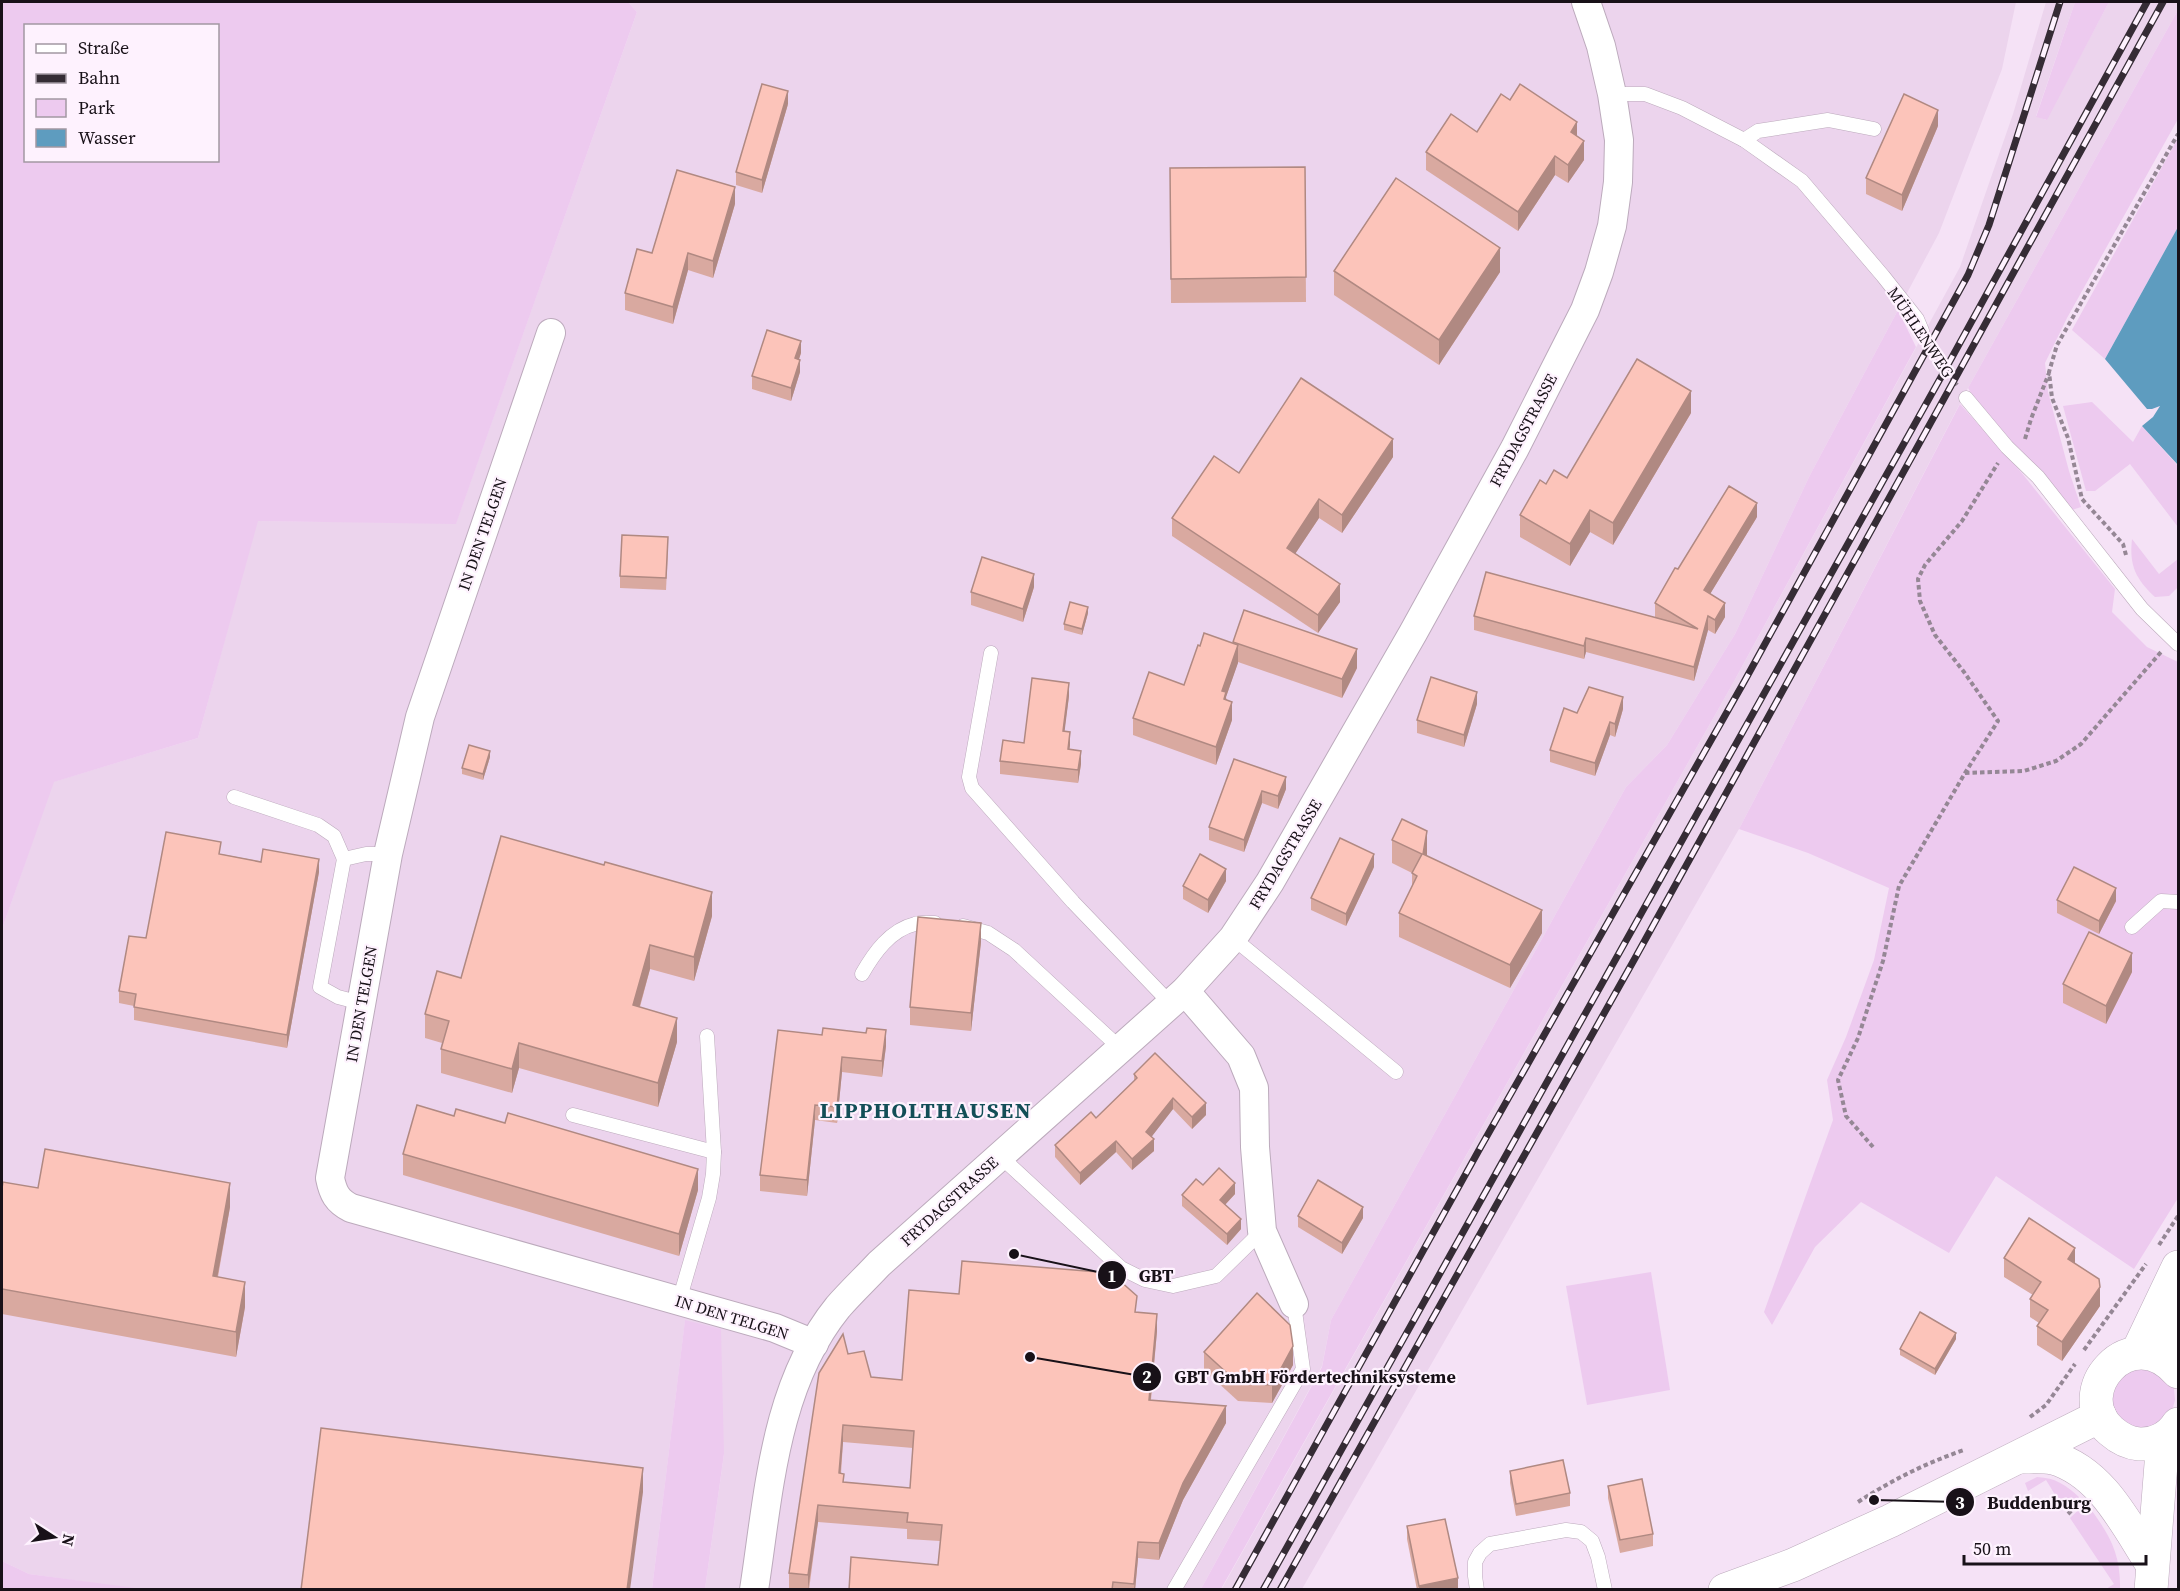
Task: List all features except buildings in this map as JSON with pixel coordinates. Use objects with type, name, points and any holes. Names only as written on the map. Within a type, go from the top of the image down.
[{"type":"street","name":"FRYDAGSTRASSE","points":[[754,1590],[777,1439],[793,1388],[814,1344],[838,1308],[879,1264],[1178,998],[1233,938],[1270,882],[1413,633],[1515,448],[1585,310],[1612,226],[1618,182],[1619,140],[1601,46],[1586,2]]},
{"type":"street","name":"IN DEN TELGEN","points":[[551,333],[420,717],[388,854],[330,1178],[333,1191],[339,1202],[351,1208],[775,1328],[814,1344]]},
{"type":"street","points":[[1178,998],[1241,1056],[1254,1089],[1255,1147],[1262,1231],[1294,1304]]},
{"type":"street","points":[[2137,1353],[2159,1261]]},
{"type":"street","points":[[2170,1432],[2142,1444],[2131,1443],[2117,1437],[2107,1428],[2100,1416],[2096,1399],[2099,1382],[2107,1368],[2121,1358],[2137,1353],[2154,1354],[2174,1367],[2178,1315]]},
{"type":"street","points":[[1725,1590],[1810,1558],[2021,1457],[2100,1416]]},
{"type":"street","points":[[2152,1577],[2170,1432]]},
{"type":"street","points":[[2131,1443],[2152,1577]]},
{"type":"street","points":[[2021,1457],[2051,1457],[2073,1465],[2088,1476],[2106,1495],[2152,1577]]},
{"type":"lane","name":"MÜHLENWEG","points":[[1612,94],[1645,94],[1682,108],[1744,140],[1802,181],[1883,276],[1917,319],[1922,331]]},
{"type":"lane","points":[[1744,140],[1758,131],[1828,120],[1874,129]]},
{"type":"lane","points":[[1966,398],[2007,447],[2038,477],[2142,609],[2176,641]]},
{"type":"lane","points":[[991,653],[969,777],[972,789],[1073,902],[1178,998]]},
{"type":"lane","points":[[234,797],[318,825],[334,836],[344,860],[321,987],[338,997],[361,1003]]},
{"type":"lane","points":[[344,860],[366,854],[388,854]]},
{"type":"lane","points":[[2132,927],[2162,901],[2178,902]]},
{"type":"lane","points":[[862,974],[881,946],[894,934],[915,924],[964,926],[988,933],[1014,950],[1120,1048]]},
{"type":"lane","points":[[1233,938],[1396,1072]]},
{"type":"lane","points":[[679,1301],[709,1198],[714,1152],[707,1036]]},
{"type":"lane","points":[[573,1115],[714,1152]]},
{"type":"lane","points":[[1000,1155],[1121,1268],[1145,1280],[1173,1286],[1216,1276],[1262,1231]]},
{"type":"lane","points":[[1174,1590],[1303,1369],[1294,1304]]},
{"type":"lane","points":[[1477,1590],[1475,1562],[1480,1553],[1490,1544],[1566,1530],[1581,1532],[1592,1541],[1605,1590]]},
{"type":"path","points":[[2020,460],[2031,419],[2057,345],[2178,134]]},
{"type":"path","name":"MÜHLENWEG","points":[[1922,331],[1935,355],[1966,398]]},
{"type":"path","points":[[2049,372],[2052,398],[2068,438],[2082,499],[2123,544],[2131,577],[2121,584]]},
{"type":"path","points":[[1873,1148],[1846,1116],[1838,1080],[1858,1038],[1883,962],[1899,886],[1998,721],[1935,635],[1920,601],[1918,579],[1925,565],[1962,521],[2007,447]]},
{"type":"path","points":[[1965,773],[2024,771],[2056,761],[2081,744],[2176,641]]},
{"type":"path","points":[[2083,1353],[2159,1261],[2178,1216]]},
{"type":"path","points":[[2046,1406],[2077,1361]]},
{"type":"shaded area","points":[[628,2],[2016,2],[2002,69],[1939,233],[1810,475],[1735,634],[1667,745],[1626,787],[1331,1320],[1322,1366],[1201,1589],[705,1589],[724,1454],[685,1321],[652,1589],[143,1590],[29,1574],[2,1561],[2,929],[53,782],[198,738],[257,521],[456,523],[637,12]]},
{"type":"shaded area","points":[[2046,2],[2075,2],[2036,116],[2046,120],[2109,2],[2178,2],[2178,10],[1968,388],[1739,829],[1302,1589],[1221,1590],[1732,685],[1960,267],[2013,114]]},
{"type":"green space","points":[[2,2],[628,2],[637,12],[456,524],[258,521],[198,738],[54,782],[2,929]]},
{"type":"green space","points":[[2075,2],[2109,2],[2047,120],[2036,117]]},
{"type":"green space","points":[[2178,10],[2178,119],[2067,318],[2045,363],[2048,392],[2081,507],[2069,511],[2044,476],[1982,410],[1968,388]]},
{"type":"green space","points":[[2178,138],[2178,227],[2105,359],[2072,330]]},
{"type":"green space","points":[[1898,310],[1916,347],[1732,685],[1221,1589],[1201,1589],[1322,1367],[1331,1320],[1626,787],[1667,745],[1735,634],[1810,475]]},
{"type":"green space","points":[[2092,402],[2133,442],[2142,426],[2178,466],[2178,527],[2130,464],[2095,491],[2086,491],[2063,406]]},
{"type":"green space","points":[[1960,404],[2021,472],[2115,589],[2112,612],[2147,647],[2178,662],[2178,1198],[2134,1269],[1996,1176],[1949,1253],[1861,1202],[1815,1247],[1772,1325],[1764,1312],[1833,1120],[1827,1080],[1846,1037],[1874,960],[1889,888],[1808,853],[1739,829]]},
{"type":"green space","points":[[2132,539],[2159,574],[2178,559],[2178,587],[2169,596],[2155,597],[2139,578],[2133,564]]},
{"type":"green space","points":[[1651,1272],[1670,1390],[1587,1405],[1566,1286]]},
{"type":"green space","points":[[685,1320],[721,1329],[724,1454],[705,1589],[652,1589]]},
{"type":"green space","points":[[2142,1364],[2169,1379],[2174,1389],[2175,1400],[2172,1411],[2157,1427],[2136,1430],[2117,1420],[2111,1390],[2116,1380]]},
{"type":"green space","points":[[2037,1477],[2060,1483],[2079,1497],[2065,1511],[2046,1480],[2028,1491],[2025,1483]]},
{"type":"green space","points":[[2086,1503],[2112,1543],[2118,1564],[2120,1589],[2106,1589],[2114,1584],[2070,1518]]},
{"type":"green space","points":[[2,1561],[29,1574],[143,1589],[2,1589]]},
{"type":"water","points":[[2178,227],[2178,465],[2142,426],[2153,417],[2160,406],[2147,409],[2105,359]]},
{"type":"railway","points":[[1235,1590],[1479,1150],[1744,682],[1968,275],[1989,225],[2060,2]]},
{"type":"railway","points":[[1263,1590],[1945,370],[2147,2]]},
{"type":"railway","points":[[1280,1590],[1634,960],[2163,2]]},
{"type":"place","name":"GBT","points":[[1014,1254]]},
{"type":"place","name":"GBT GmbH Fördertechniksysteme","points":[[1030,1357]]},
{"type":"place","name":"Buddenburg","points":[[1874,1500]]},
{"type":"district","name":"LIPPHOLTHAUSEN","points":[[926,1110]]}]
